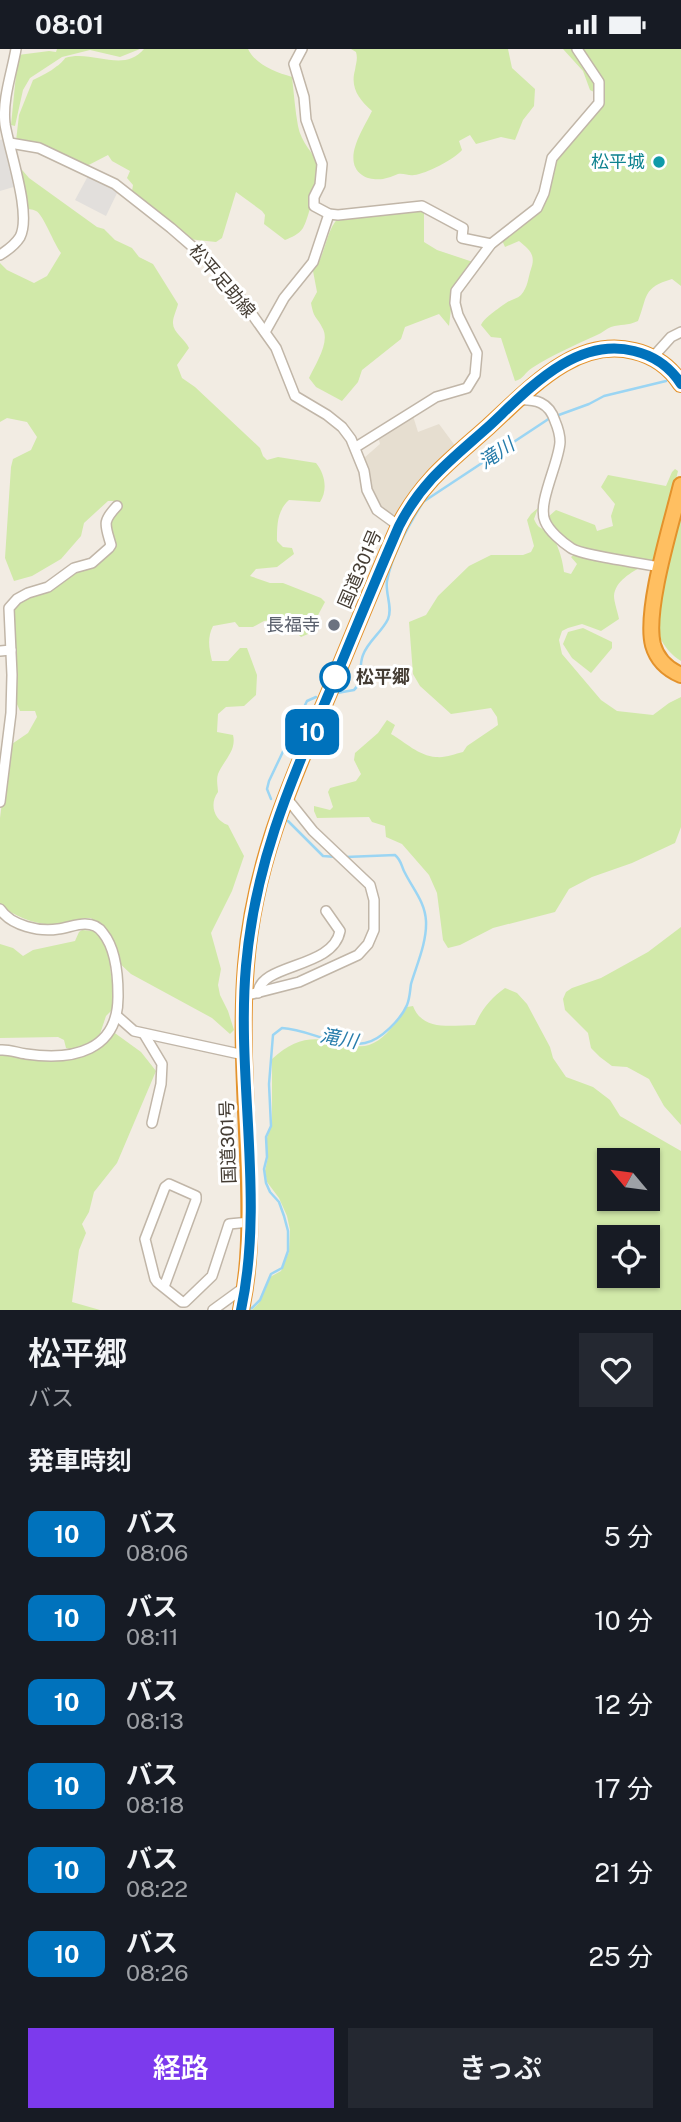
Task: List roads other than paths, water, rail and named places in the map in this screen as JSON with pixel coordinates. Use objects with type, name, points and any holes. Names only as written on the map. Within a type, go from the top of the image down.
[{"type":"highway","name":"国道301号","points":[[241,1307],[246,1286],[250,1222],[244,1055],[251,995],[248,944],[256,897],[267,847],[285,795],[399,526],[425,485],[516,400],[566,362],[598,350],[630,349],[653,357]]},
{"type":"highway","points":[[653,357],[667,367],[681,384]]},
{"type":"highway","points":[[681,485],[654,599],[652,642],[658,658],[672,671],[681,675]]},
{"type":"street","points":[[0,255],[15,244],[22,230],[21,197],[5,124],[5,109],[16,49]]},
{"type":"street","points":[[302,49],[294,64],[304,97],[306,120],[322,164],[320,185],[313,203],[316,208],[328,214],[422,206],[463,228],[462,238],[491,244]]},
{"type":"street","points":[[356,447],[436,397],[461,390],[475,376],[477,353],[458,315],[454,297],[491,244],[537,208],[544,193],[552,158],[599,103],[600,82],[577,49]]},
{"type":"street","name":"松平足助線","points":[[10,143],[39,148],[114,184],[209,261],[239,296],[276,348],[295,396],[342,427],[356,447],[367,490],[377,510],[399,526]]},
{"type":"street","points":[[265,332],[284,298],[313,262],[328,214]]},
{"type":"street","points":[[653,357],[671,337],[681,332]]},
{"type":"street","points":[[516,400],[540,402],[549,407],[554,417],[560,439],[543,510],[545,521],[553,533],[574,550],[661,567]]},
{"type":"street","points":[[0,802],[11,713],[9,608],[28,593],[48,587],[74,568],[92,563],[109,548],[111,545],[104,524],[117,506]]},
{"type":"street","points":[[0,650],[11,650]]},
{"type":"street","points":[[251,995],[299,982],[358,955],[368,944],[374,930],[374,900],[370,885],[313,831],[285,795]]},
{"type":"street","points":[[0,909],[9,919],[31,927],[54,930],[84,923],[96,926],[113,950],[118,988],[117,1016],[107,1035],[84,1052],[58,1056],[0,1050]]},
{"type":"street","points":[[251,995],[267,975],[312,959],[338,939],[340,931],[326,911]]},
{"type":"street","points":[[117,1016],[134,1031],[244,1055]]},
{"type":"street","points":[[144,1034],[162,1064],[161,1084],[152,1123]]},
{"type":"street","points":[[164,1287],[197,1200],[196,1196],[169,1184],[165,1187],[145,1239],[155,1279],[164,1287],[185,1302],[212,1276],[229,1224],[250,1222]]},
{"type":"street","points":[[213,1310],[246,1286]]},
{"type":"waterway","name":"滝川","points":[[556,416],[604,396],[666,381]]},
{"type":"waterway","name":"滝川","points":[[337,693],[354,690],[357,686],[365,650],[388,619],[389,571],[423,502],[550,418]]},
{"type":"waterway","name":"滝川","points":[[271,799],[267,789],[269,781],[307,701],[316,697]]},
{"type":"waterway","name":"滝川","points":[[288,821],[323,856],[336,857]]},
{"type":"waterway","name":"滝川","points":[[247,1310],[260,1300],[271,1274],[282,1268],[288,1251],[288,1231],[284,1216],[279,1202],[266,1183],[264,1169],[267,1157],[266,1137],[271,1126],[269,1084],[273,1035],[282,1028],[344,1043],[365,1043],[377,1038],[395,1022],[407,1005],[423,945],[426,929],[423,908],[397,857],[346,857]]},
{"type":"place","name":"松平城","points":[[659,162]]},
{"type":"place","name":"長福寺","points":[[334,625]]},
{"type":"place","name":"松平郷","points":[[335,677]]}]
